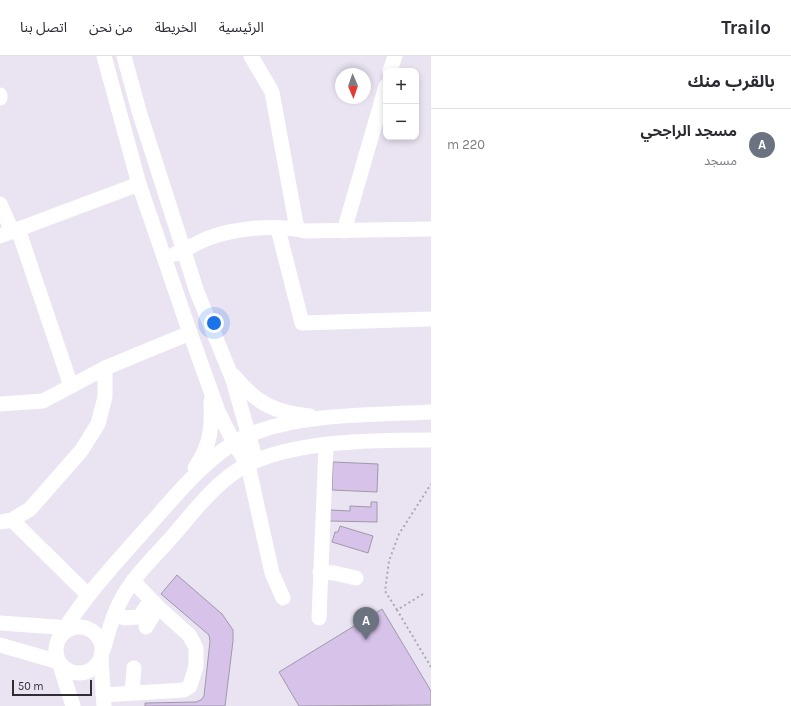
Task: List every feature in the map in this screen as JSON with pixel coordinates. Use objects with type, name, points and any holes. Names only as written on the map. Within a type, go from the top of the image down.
[{"type":"street","points":[[104,56],[139,184],[218,411],[234,443],[252,463]]},
{"type":"street","points":[[124,56],[184,250],[198,292],[228,368],[240,405],[248,435],[272,573],[283,598]]},
{"type":"street","points":[[251,56],[272,92],[297,229]]},
{"type":"street","points":[[391,68],[394,56]]},
{"type":"street","points":[[344,231],[383,96]]},
{"type":"street","points":[[10,232],[139,184]]},
{"type":"street","points":[[0,204],[71,386]]},
{"type":"street","points":[[165,258],[206,239],[229,231],[278,229],[297,229],[305,231],[431,229]]},
{"type":"street","points":[[278,229],[302,323],[431,319]]},
{"type":"street","points":[[0,404],[43,401],[105,368],[190,333]]},
{"type":"street","points":[[88,595],[6,521],[30,509],[81,451],[98,424],[105,397],[105,368]]},
{"type":"street","points":[[228,368],[256,400],[271,408],[302,415],[335,417]]},
{"type":"street","points":[[180,490],[208,447],[211,436],[212,420],[211,390]]},
{"type":"street","points":[[218,411],[233,412],[238,410],[240,405]]},
{"type":"street","points":[[73,706],[59,662],[56,646],[88,595],[180,490],[215,456],[248,435],[276,426],[335,417],[431,412]]},
{"type":"street","points":[[3,646],[59,662],[64,668],[79,674],[93,669],[102,654],[120,601],[133,581],[218,486],[252,463],[309,447],[395,440],[431,440]]},
{"type":"street","points":[[319,618],[326,445]]},
{"type":"street","points":[[320,572],[334,573],[356,578]]},
{"type":"street","points":[[5,623],[65,632],[79,627],[93,631],[101,643],[103,700],[132,693],[184,690],[190,686],[196,666],[196,648],[189,635],[154,603],[133,581]]},
{"type":"street","points":[[114,615],[125,618],[139,617],[154,603]]},
{"type":"street","points":[[146,627],[154,603]]},
{"type":"street","points":[[3,646],[15,637],[15,633],[5,623]]},
{"type":"street","points":[[132,693],[134,668]]},
{"type":"path","points":[[431,484],[399,534],[389,561],[386,591],[431,667]]},
{"type":"path","points":[[397,610],[423,594]]},
{"type":"building","points":[[333,462],[378,464],[377,492],[332,490]]},
{"type":"building","points":[[371,502],[377,502],[377,522],[329,521],[330,510],[350,511],[350,506],[371,507]]},
{"type":"building","points":[[340,526],[373,536],[368,553],[332,542],[335,532],[338,532]]},
{"type":"building","points":[[177,575],[222,614],[233,630],[225,706],[145,706],[145,703],[196,702],[201,700],[204,696],[210,641],[209,635],[161,594]]},
{"type":"building","points":[[382,609],[431,691],[431,705],[299,706],[279,672]]},
{"type":"place","name":"مسجد الراجحي","points":[[366,640]]}]
